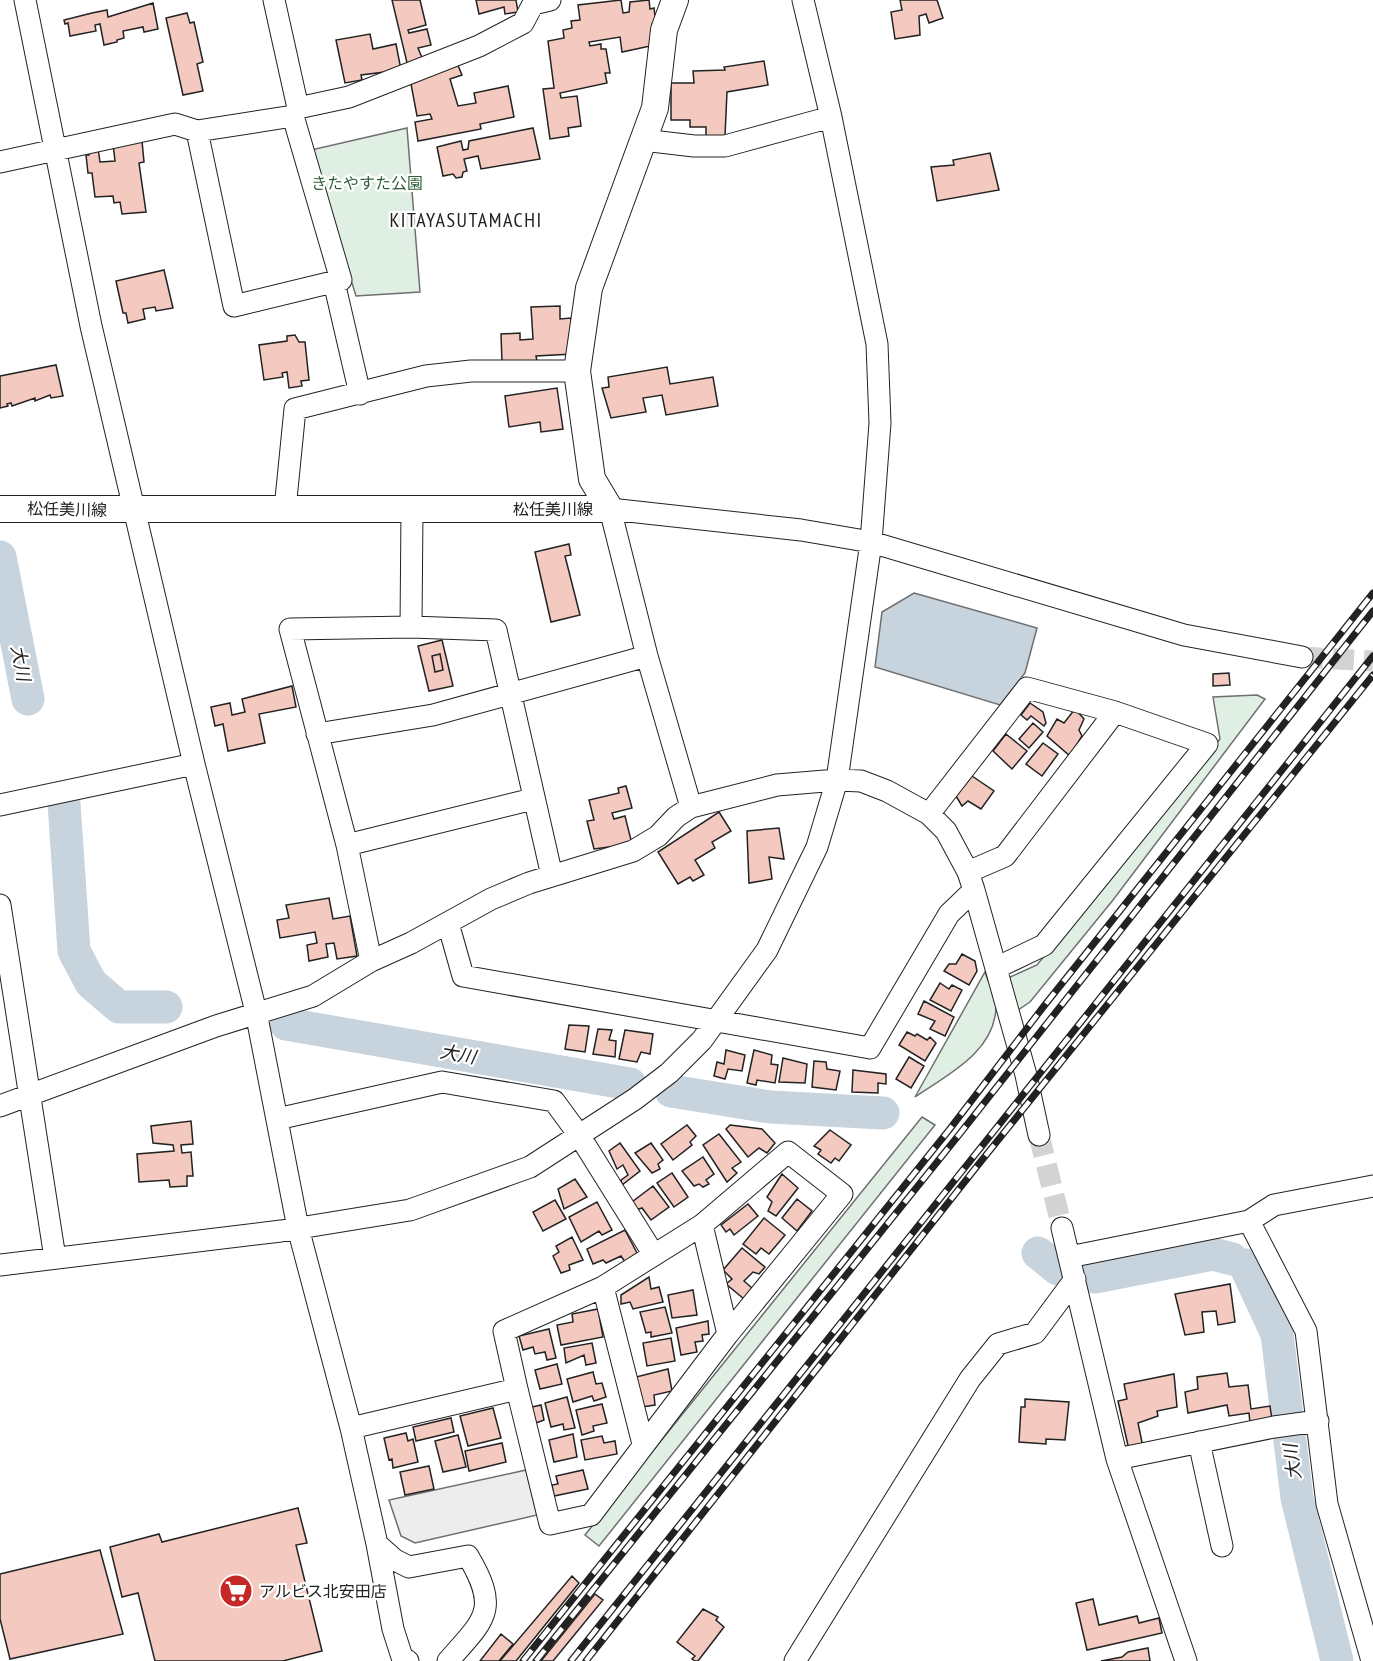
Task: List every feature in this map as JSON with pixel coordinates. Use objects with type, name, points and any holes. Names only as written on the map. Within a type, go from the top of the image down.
[{"type":"main road","name":"松任美川線","points":[[610,509],[592,479],[577,371],[589,288],[655,108],[664,30],[675,0]]},
{"type":"main road","name":"松任美川線","points":[[0,509],[610,509]]},
{"type":"street","points":[[25,0],[91,326],[194,764],[256,1012],[298,1228],[351,1428],[393,1629],[402,1658],[408,1661]]},
{"type":"street","points":[[197,131],[234,306],[341,280],[296,112],[274,0]]},
{"type":"street","points":[[0,162],[55,148],[175,124],[197,131],[296,112],[350,96],[479,46],[523,23],[529,4],[550,0]]},
{"type":"street","points":[[0,1265],[298,1228],[410,1210],[530,1167],[669,1073],[702,1040],[767,950],[817,847],[837,780],[871,542],[880,423],[878,344],[831,117],[803,0]]},
{"type":"street","points":[[643,140],[694,146],[725,146],[831,117]]},
{"type":"street","points":[[334,282],[360,394]]},
{"type":"street","points":[[285,510],[295,409],[426,376],[471,371],[577,371]]},
{"type":"street","points":[[691,807],[647,656],[610,509],[801,530],[871,542],[1184,635],[1302,657]]},
{"type":"street","points":[[411,627],[412,510]]},
{"type":"street","points":[[371,961],[347,845],[290,629],[411,627],[496,630],[552,876]]},
{"type":"street","points":[[316,734],[433,715],[647,656]]},
{"type":"street","points":[[929,814],[1027,688],[1115,712],[1207,744],[1044,945],[996,968]]},
{"type":"street","points":[[448,923],[463,976],[870,1048],[971,881],[1005,855],[1115,712]]},
{"type":"street","points":[[0,805],[194,764]]},
{"type":"street","points":[[0,1106],[256,1012],[313,996],[371,961],[491,899],[552,876],[633,851],[658,836],[676,817],[691,807],[777,786],[837,780],[861,781],[887,791],[929,814],[946,831],[971,881],[1039,1135]]},
{"type":"street","points":[[347,845],[533,799]]},
{"type":"street","points":[[0,905],[55,1257]]},
{"type":"street","points":[[277,1119],[442,1082],[554,1101],[579,1135],[654,1255]]},
{"type":"street","points":[[788,1152],[842,1194],[728,1334],[591,1515],[550,1524],[504,1330],[603,1287],[654,1255],[702,1225],[788,1152]]},
{"type":"street","points":[[1069,1257],[1249,1221],[1274,1205],[1373,1186]]},
{"type":"street","points":[[1249,1221],[1306,1330],[1327,1504],[1372,1661]]},
{"type":"street","points":[[702,1225],[728,1334]]},
{"type":"street","points":[[1062,1228],[1117,1459],[1186,1661]]},
{"type":"street","points":[[795,1661],[970,1379],[998,1344],[1035,1333],[1074,1279]]},
{"type":"street","points":[[603,1287],[643,1444]]},
{"type":"street","points":[[351,1428],[517,1389]]},
{"type":"street","points":[[1117,1459],[1274,1427],[1318,1421]]},
{"type":"street","points":[[1199,1442],[1222,1546]]},
{"type":"street","points":[[377,1544],[395,1560],[409,1567],[468,1556],[481,1578],[486,1597],[486,1616],[448,1661]]},
{"type":"green space","name":"きたやすた公園","points":[[407,128],[420,292],[356,296],[311,150]]},
{"type":"green space","points":[[1257,695],[1265,699],[1113,900],[1030,1002],[1015,1012],[1008,978],[1037,965],[1220,739],[1213,697]]},
{"type":"green space","points":[[985,972],[996,1003],[994,1023],[987,1037],[967,1061],[915,1097]]},
{"type":"green space","points":[[922,1117],[935,1125],[599,1546],[585,1535]]},
{"type":"shaded area","points":[[914,593],[1037,628],[1025,673],[1000,705],[875,667],[882,612]]},
{"type":"shaded area","points":[[526,1470],[537,1515],[415,1543],[401,1536],[389,1500]]},
{"type":"building","points":[[392,0],[420,0],[426,25],[408,30],[409,33],[427,29],[431,45],[418,48],[423,60],[408,67]]},
{"type":"building","points":[[476,0],[516,0],[518,12],[505,14],[504,7],[479,14]]},
{"type":"building","points":[[621,0],[623,13],[629,12],[630,2],[649,0],[650,9],[654,8],[656,23],[652,24],[655,45],[622,52],[620,37],[589,42],[590,46],[601,44],[601,49],[606,49],[610,73],[605,73],[607,83],[560,93],[561,98],[577,96],[581,126],[568,128],[569,136],[550,139],[543,89],[554,88],[548,41],[564,38],[563,30],[572,28],[571,21],[580,20],[578,5]]},
{"type":"building","points":[[900,0],[937,0],[943,18],[929,23],[926,14],[919,16],[920,35],[895,39],[891,12],[902,10]]},
{"type":"building","points":[[153,3],[158,29],[144,32],[143,27],[123,31],[124,38],[104,45],[100,24],[95,25],[96,31],[70,36],[68,23],[65,24],[64,20],[107,10],[108,17]]},
{"type":"building","points":[[187,13],[190,23],[194,22],[203,62],[197,64],[203,91],[183,95],[166,18]]},
{"type":"building","points":[[370,34],[373,49],[396,44],[401,70],[361,75],[362,80],[345,83],[336,40]]},
{"type":"building","points":[[764,61],[768,85],[727,92],[725,136],[706,136],[706,127],[690,127],[690,120],[671,120],[671,83],[694,83],[693,71],[725,70],[724,67]]},
{"type":"building","points":[[457,63],[462,75],[450,79],[458,106],[476,103],[474,93],[508,86],[514,117],[480,124],[481,129],[418,141],[415,122],[432,119],[430,114],[417,116],[411,84]]},
{"type":"building","points":[[533,128],[540,159],[481,169],[478,156],[464,159],[467,171],[463,172],[462,177],[456,178],[453,174],[443,176],[437,147],[461,141],[463,150],[468,149],[469,141]]},
{"type":"building","points":[[142,141],[144,162],[139,163],[146,212],[122,214],[120,202],[114,203],[113,196],[95,197],[92,173],[88,173],[86,155],[89,155],[89,149],[98,148],[100,162],[115,161],[113,144]]},
{"type":"building","points":[[990,153],[999,190],[937,201],[931,167],[954,165],[953,160]]},
{"type":"building","points":[[164,270],[173,308],[156,311],[155,307],[143,309],[145,319],[128,323],[126,313],[123,313],[116,281]]},
{"type":"building","points":[[560,306],[560,319],[571,318],[573,354],[536,356],[537,361],[502,363],[501,334],[520,333],[520,340],[533,339],[531,307]]},
{"type":"building","points":[[295,335],[299,342],[305,342],[309,380],[301,381],[302,386],[289,388],[287,372],[282,373],[283,377],[264,380],[259,345],[287,341],[287,336]]},
{"type":"building","points":[[56,365],[63,396],[51,398],[50,395],[12,406],[11,403],[7,404],[8,406],[0,408],[0,376]]},
{"type":"building","points":[[667,367],[670,384],[713,377],[718,406],[666,415],[662,395],[643,398],[646,412],[611,418],[602,388],[609,387],[608,377]]},
{"type":"building","points":[[557,388],[563,429],[541,432],[540,422],[509,427],[505,396]]},
{"type":"building","points":[[569,544],[571,555],[565,556],[580,615],[551,622],[535,552]]},
{"type":"building","points":[[442,640],[453,686],[429,691],[418,646]]},
{"type":"building","points":[[440,654],[443,670],[435,672],[432,656]]},
{"type":"building","points":[[1229,673],[1230,685],[1213,686],[1213,674]]},
{"type":"building","points":[[292,686],[296,707],[259,714],[265,743],[228,751],[223,724],[215,726],[211,707],[230,703],[232,715],[245,712],[242,699]]},
{"type":"building","points":[[1030,703],[1043,712],[1046,723],[1044,726],[1031,716],[1027,720],[1021,715]]},
{"type":"building","points":[[1075,709],[1084,719],[1079,730],[1082,736],[1070,756],[1047,736],[1057,719],[1064,723]]},
{"type":"building","points":[[1033,723],[1043,732],[1029,748],[1019,739]]},
{"type":"building","points":[[1006,734],[1027,751],[1012,769],[993,751]]},
{"type":"building","points":[[1043,743],[1058,754],[1042,776],[1026,764]]},
{"type":"building","points":[[972,776],[994,791],[981,809],[968,801],[962,806],[956,796]]},
{"type":"building","points":[[626,786],[632,808],[612,813],[614,819],[625,816],[632,844],[594,849],[587,821],[594,820],[589,800],[619,793],[618,788]]},
{"type":"building","points":[[719,812],[731,831],[712,842],[715,848],[695,860],[704,875],[693,881],[690,877],[678,884],[658,852]]},
{"type":"building","points":[[779,828],[784,859],[769,857],[772,879],[749,883],[747,831]]},
{"type":"building","points":[[329,898],[333,919],[350,916],[357,956],[337,959],[334,943],[326,944],[328,957],[309,961],[307,945],[317,943],[315,932],[280,938],[277,920],[289,918],[286,905]]},
{"type":"building","points":[[962,954],[975,961],[977,971],[969,985],[944,971],[949,964],[956,964]]},
{"type":"building","points":[[940,983],[949,989],[952,985],[962,990],[951,1011],[930,1000]]},
{"type":"building","points":[[924,1001],[954,1017],[945,1036],[930,1029],[935,1021],[918,1014]]},
{"type":"building","points":[[569,1025],[589,1026],[585,1052],[565,1049]]},
{"type":"building","points":[[598,1029],[612,1030],[609,1040],[616,1041],[615,1057],[593,1054]]},
{"type":"building","points":[[625,1030],[653,1034],[650,1054],[641,1052],[637,1062],[619,1059]]},
{"type":"building","points":[[907,1032],[915,1036],[917,1034],[927,1040],[930,1037],[936,1043],[925,1061],[899,1045]]},
{"type":"building","points":[[726,1050],[745,1055],[742,1071],[728,1069],[725,1079],[714,1076],[717,1062],[724,1064]]},
{"type":"building","points":[[754,1050],[772,1055],[771,1064],[778,1065],[775,1083],[757,1080],[756,1085],[747,1083]]},
{"type":"building","points":[[909,1057],[924,1066],[911,1088],[896,1079]]},
{"type":"building","points":[[783,1058],[807,1064],[805,1083],[779,1082]]},
{"type":"building","points":[[814,1061],[826,1062],[827,1069],[840,1071],[836,1090],[812,1087]]},
{"type":"building","points":[[853,1070],[886,1074],[886,1084],[878,1083],[878,1093],[852,1092]]},
{"type":"building","points":[[191,1121],[193,1144],[181,1145],[182,1153],[191,1152],[193,1176],[187,1176],[187,1186],[170,1187],[169,1180],[139,1182],[137,1154],[174,1151],[173,1145],[153,1143],[151,1126]]},
{"type":"building","points":[[687,1125],[696,1136],[690,1142],[692,1145],[673,1160],[661,1144]]},
{"type":"building","points":[[730,1125],[762,1129],[775,1143],[767,1153],[759,1148],[748,1157],[726,1129]]},
{"type":"building","points":[[830,1130],[851,1145],[839,1161],[835,1158],[831,1163],[818,1154],[821,1150],[814,1146]]},
{"type":"building","points":[[719,1134],[741,1162],[732,1168],[737,1173],[727,1182],[703,1145]]},
{"type":"building","points":[[620,1143],[640,1171],[622,1185],[621,1180],[628,1175],[623,1165],[617,1169],[609,1151]]},
{"type":"building","points":[[651,1143],[663,1160],[658,1164],[660,1169],[652,1173],[635,1153]]},
{"type":"building","points":[[703,1157],[714,1174],[706,1180],[709,1184],[703,1187],[699,1184],[694,1186],[682,1171]]},
{"type":"building","points":[[672,1173],[688,1197],[674,1207],[657,1183]]},
{"type":"building","points":[[782,1174],[798,1188],[776,1216],[768,1211],[772,1202],[767,1197]]},
{"type":"building","points":[[575,1179],[587,1197],[564,1209],[558,1189]]},
{"type":"building","points":[[653,1186],[669,1207],[651,1220],[642,1208],[636,1210],[632,1202]]},
{"type":"building","points":[[797,1199],[812,1211],[797,1231],[782,1218]]},
{"type":"building","points":[[555,1200],[566,1219],[543,1231],[533,1212]]},
{"type":"building","points":[[597,1202],[612,1230],[602,1235],[599,1231],[581,1242],[569,1217]]},
{"type":"building","points":[[748,1204],[758,1216],[734,1235],[730,1229],[726,1232],[721,1225]]},
{"type":"building","points":[[764,1218],[785,1235],[769,1254],[761,1248],[756,1254],[743,1244]]},
{"type":"building","points":[[625,1230],[637,1253],[625,1262],[621,1256],[606,1263],[603,1260],[593,1264],[587,1249]]},
{"type":"building","points":[[572,1237],[583,1260],[569,1265],[570,1270],[561,1273],[553,1256],[559,1252],[556,1246]]},
{"type":"building","points":[[742,1248],[765,1267],[759,1274],[753,1272],[744,1281],[752,1288],[744,1299],[726,1284],[732,1279],[723,1270]]},
{"type":"building","points":[[649,1277],[651,1289],[659,1287],[663,1302],[633,1309],[630,1302],[621,1304],[621,1295]]},
{"type":"building","points":[[1230,1284],[1235,1322],[1218,1325],[1216,1311],[1202,1312],[1204,1332],[1185,1335],[1175,1294]]},
{"type":"building","points":[[693,1290],[697,1315],[672,1318],[668,1295]]},
{"type":"building","points":[[665,1307],[672,1333],[651,1337],[651,1332],[646,1333],[640,1312]]},
{"type":"building","points":[[598,1309],[603,1337],[561,1345],[557,1325],[573,1322],[572,1314]]},
{"type":"building","points":[[708,1321],[709,1334],[702,1335],[703,1341],[695,1342],[697,1352],[681,1355],[676,1328]]},
{"type":"building","points":[[549,1329],[556,1358],[547,1360],[545,1352],[535,1354],[533,1347],[523,1350],[519,1336]]},
{"type":"building","points":[[671,1338],[675,1361],[647,1366],[643,1343]]},
{"type":"building","points":[[592,1343],[596,1363],[586,1365],[584,1355],[566,1363],[564,1348]]},
{"type":"building","points":[[557,1364],[562,1384],[540,1389],[535,1370]]},
{"type":"building","points":[[668,1369],[672,1391],[654,1395],[655,1405],[642,1407],[636,1377]]},
{"type":"building","points":[[593,1372],[596,1384],[602,1383],[606,1397],[594,1401],[592,1396],[573,1402],[567,1379]]},
{"type":"building","points":[[1227,1373],[1229,1387],[1248,1385],[1251,1409],[1270,1406],[1272,1420],[1250,1423],[1249,1413],[1229,1416],[1227,1405],[1188,1413],[1185,1392],[1198,1389],[1197,1377]]},
{"type":"building","points":[[1174,1374],[1177,1407],[1157,1411],[1158,1416],[1138,1423],[1143,1447],[1129,1450],[1118,1401],[1127,1399],[1124,1384]]},
{"type":"building","points":[[567,1397],[575,1428],[564,1430],[563,1424],[551,1427],[545,1403]]},
{"type":"building","points":[[1025,1399],[1069,1402],[1065,1440],[1046,1439],[1046,1444],[1019,1442],[1021,1407],[1025,1407]]},
{"type":"building","points":[[602,1404],[607,1423],[593,1426],[594,1431],[582,1435],[576,1410]]},
{"type":"building","points":[[541,1405],[544,1420],[536,1423],[532,1407]]},
{"type":"building","points":[[493,1408],[501,1438],[468,1446],[460,1416]]},
{"type":"building","points":[[451,1418],[454,1432],[416,1441],[413,1427]]},
{"type":"building","points":[[406,1433],[408,1441],[413,1439],[418,1462],[393,1468],[384,1438]]},
{"type":"building","points":[[573,1434],[577,1457],[554,1462],[549,1440]]},
{"type":"building","points":[[458,1435],[466,1467],[443,1472],[435,1441]]},
{"type":"building","points":[[602,1436],[604,1443],[615,1441],[617,1454],[585,1460],[581,1440]]},
{"type":"building","points":[[502,1443],[506,1462],[469,1471],[465,1451]]},
{"type":"building","points":[[429,1466],[434,1489],[405,1495],[400,1472]]},
{"type":"building","points":[[583,1470],[588,1489],[554,1496],[552,1485],[558,1484],[556,1476]]},
{"type":"building","points":[[298,1508],[307,1543],[296,1545],[322,1651],[283,1661],[155,1661],[138,1593],[122,1597],[110,1547],[159,1534],[162,1542]]},
{"type":"building","points":[[100,1550],[123,1634],[10,1659],[0,1619],[0,1574]]},
{"type":"building","points":[[572,1576],[579,1583],[516,1661],[500,1661]]},
{"type":"building","points":[[595,1594],[603,1600],[553,1661],[541,1661]]},
{"type":"building","points":[[1093,1599],[1099,1625],[1137,1616],[1139,1623],[1159,1618],[1162,1633],[1087,1650],[1076,1603]]},
{"type":"building","points":[[703,1609],[718,1617],[716,1620],[724,1627],[698,1661],[695,1661],[692,1659],[695,1656],[677,1642]]},
{"type":"building","points":[[501,1634],[513,1644],[499,1661],[480,1661]]},
{"type":"building","points":[[1148,1648],[1150,1661],[1101,1661],[1122,1657],[1128,1652]]},
{"type":"waterway","name":"大川","points":[[0,557],[28,699]]},
{"type":"waterway","name":"大川","points":[[64,803],[74,951],[91,983],[119,1007],[166,1007]]},
{"type":"waterway","name":"大川","points":[[286,1024],[630,1084]]},
{"type":"waterway","name":"大川","points":[[671,1091],[770,1107],[883,1113]]},
{"type":"waterway","name":"大川","points":[[1038,1253],[1058,1269]]},
{"type":"waterway","name":"大川","points":[[1095,1277],[1213,1254],[1232,1259]]},
{"type":"waterway","name":"大川","points":[[1245,1265],[1277,1334],[1297,1498],[1337,1661]]},
{"type":"tunnel","points":[[1302,657],[1373,661]]},
{"type":"tunnel","points":[[1039,1135],[1062,1228]]},
{"type":"railway","points":[[523,1661],[949,1130],[1044,1006],[1373,593]]},
{"type":"railway","points":[[536,1661],[958,1136],[1373,611]]},
{"type":"railway","points":[[571,1661],[1373,656]]},
{"type":"railway","points":[[586,1661],[978,1165],[1373,675]]},
{"type":"place","name":"アルビス北安田店","points":[[236,1591]]},
{"type":"district","name":"KITAYASUTAMACHI","points":[[466,220]]}]
